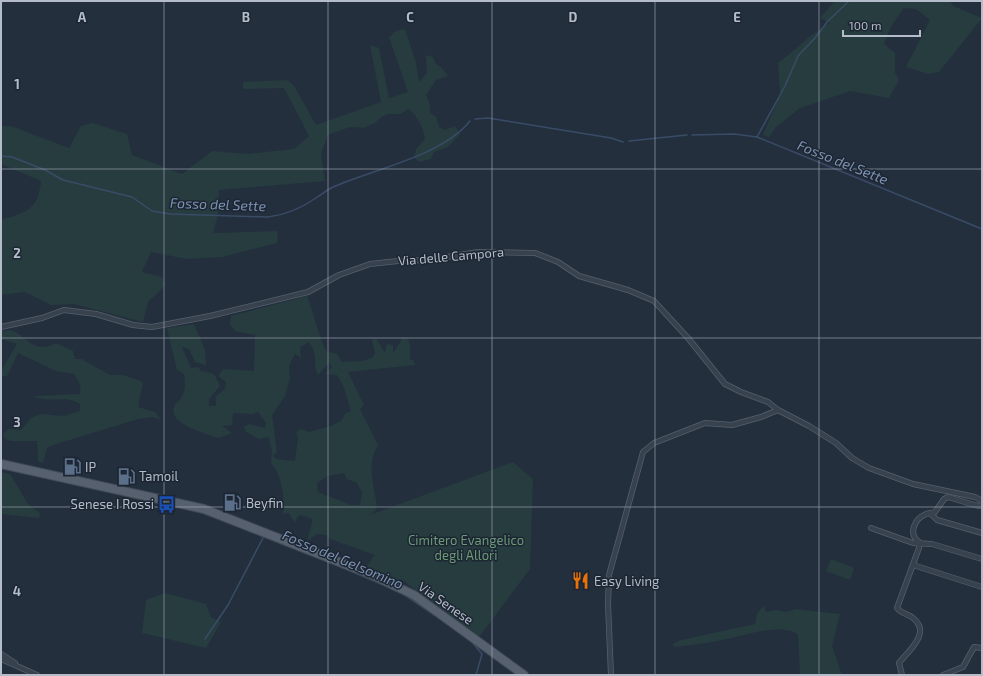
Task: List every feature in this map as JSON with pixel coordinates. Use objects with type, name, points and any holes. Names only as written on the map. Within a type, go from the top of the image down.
[{"type":"main road","name":"Via Senese","points":[[1,464],[204,509],[370,574],[414,595],[524,675]]},
{"type":"street","name":"Via delle Campora","points":[[1,327],[42,318],[64,310],[96,314],[133,325],[152,327],[210,316],[308,292],[339,275],[370,264],[398,260],[428,260],[478,252],[536,253],[558,262],[579,276],[628,290],[654,301],[688,338],[725,384],[741,392],[768,402],[778,410],[809,426],[836,443],[852,458],[869,468],[913,484],[975,497],[982,501]]},
{"type":"street","points":[[611,675],[608,604],[609,575],[643,452],[654,443],[705,423],[732,425],[761,417],[778,410]]},
{"type":"street","points":[[919,542],[914,539],[912,532],[914,527],[925,515],[931,514],[938,509],[944,499],[948,497],[978,506],[982,505]]},
{"type":"street","points":[[931,514],[937,520],[982,533]]},
{"type":"street","points":[[871,528],[913,543],[919,542],[932,544],[982,559]]},
{"type":"street","points":[[902,675],[899,663],[915,646],[920,632],[920,625],[914,618],[897,608],[919,548],[919,542]]},
{"type":"street","points":[[913,565],[982,587]]},
{"type":"street","points":[[944,675],[963,667],[974,647],[982,648]]},
{"type":"street","points":[[1,654],[22,669]]},
{"type":"street","points":[[1,659],[37,675]]},
{"type":"green space","points":[[835,1],[950,1],[953,6],[982,18],[939,72],[928,74],[906,67],[930,20],[916,9],[904,8],[892,25],[884,44],[895,53],[895,73],[899,80],[889,98],[850,91],[800,108],[776,127],[769,137],[763,135],[780,94],[778,63],[816,32],[830,23],[820,18]]},
{"type":"green space","points":[[405,29],[416,63],[419,82],[427,73],[426,55],[433,57],[436,64],[441,67],[448,76],[436,80],[426,95],[430,105],[430,113],[436,117],[439,127],[445,130],[455,126],[460,134],[448,147],[434,152],[431,159],[419,162],[414,157],[416,149],[425,139],[420,122],[408,109],[400,114],[388,114],[380,118],[375,123],[364,128],[350,127],[328,135],[321,154],[325,181],[219,190],[218,215],[213,233],[278,231],[277,243],[222,257],[187,259],[151,252],[142,272],[162,277],[166,285],[148,302],[143,322],[74,304],[51,305],[25,292],[1,295],[1,220],[18,215],[30,208],[37,198],[41,181],[1,164],[1,126],[11,126],[69,148],[81,126],[93,123],[127,134],[132,155],[182,174],[212,151],[247,154],[294,149],[309,136],[284,88],[243,89],[243,82],[288,80],[294,86],[316,125],[381,102],[370,45],[379,48],[389,98],[408,92],[389,37],[396,31]]},
{"type":"green space","name":"Cimitero Evangelico degli Allori","points":[[307,296],[326,351],[337,354],[342,362],[362,361],[372,358],[375,353],[372,340],[376,338],[385,353],[387,344],[393,345],[393,353],[403,337],[408,339],[410,345],[410,359],[414,361],[415,365],[348,372],[364,405],[360,409],[378,445],[372,459],[372,475],[377,506],[375,511],[370,515],[513,462],[533,479],[530,569],[479,637],[401,579],[397,581],[365,568],[375,555],[330,539],[327,535],[317,534],[307,541],[313,519],[301,515],[297,517],[296,522],[291,518],[289,513],[283,514],[284,501],[282,487],[278,474],[271,463],[272,452],[269,437],[259,439],[246,432],[244,427],[249,424],[265,428],[266,423],[258,412],[252,414],[233,413],[232,425],[222,426],[232,433],[219,438],[188,427],[176,417],[173,411],[184,392],[185,380],[184,374],[177,370],[167,328],[194,324],[205,350],[206,365],[195,362],[189,349],[182,347],[191,368],[198,367],[201,371],[214,374],[220,386],[209,399],[209,406],[216,406],[216,396],[225,389],[226,382],[218,376],[223,369],[254,371],[255,335],[235,331],[230,325],[231,316]],"holes":[[[309,342],[314,352],[315,366],[318,375],[329,363],[332,367],[325,374],[337,375],[343,385],[351,411],[345,414],[341,421],[331,426],[309,432],[301,429],[296,432],[298,438],[295,461],[276,459],[273,455],[277,453],[272,415],[285,396],[290,378],[289,366],[295,354],[301,358],[300,347]],[[344,473],[347,479],[357,483],[362,493],[360,505],[351,505],[318,492],[317,483],[328,476]]]},
{"type":"green space","points":[[10,330],[36,346],[48,346],[56,343],[73,351],[75,359],[81,359],[110,375],[123,375],[143,382],[138,407],[155,412],[161,420],[153,417],[138,419],[53,445],[47,448],[43,463],[38,461],[37,441],[11,441],[5,439],[3,434],[8,429],[21,430],[31,418],[41,414],[63,416],[80,411],[80,404],[75,401],[45,399],[34,396],[80,394],[80,386],[74,374],[56,371],[18,353],[7,376],[1,376],[1,371],[17,344],[1,339],[1,331]]},
{"type":"green space","points":[[1,472],[10,474],[28,504],[40,513],[39,518],[1,514]]},
{"type":"green space","points":[[831,559],[854,568],[850,580],[826,571]]},
{"type":"green space","points":[[165,593],[206,604],[211,617],[221,622],[206,648],[142,633],[146,600]]},
{"type":"green space","points":[[764,606],[766,612],[776,610],[786,612],[796,609],[840,614],[832,646],[842,675],[800,675],[798,635],[791,631],[770,630],[712,642],[674,647],[673,644],[681,640],[755,624],[757,613]]},
{"type":"waterway","points":[[757,137],[785,86],[798,56],[828,21],[849,1]]},
{"type":"waterway","name":"Fosso del Sette","points":[[475,119],[488,118],[611,138],[623,142]]},
{"type":"waterway","name":"Fosso del Sette","points":[[1,156],[12,157],[45,170],[63,180],[132,197],[152,211],[170,214],[268,217],[293,211],[333,187],[425,153],[443,144],[458,133],[470,121]]},
{"type":"waterway","name":"Fosso del Sette","points":[[692,135],[734,134],[757,137],[982,229]]},
{"type":"waterway","name":"Fosso del Sette","points":[[629,141],[687,135]]},
{"type":"waterway","points":[[205,639],[228,605],[264,536]]},
{"type":"waterway","name":"Fosso del Gelsomino","points":[[339,566],[395,590]]},
{"type":"waterway","name":"Fosso del Gelsomino","points":[[400,592],[434,615]]},
{"type":"waterway","name":"Fosso del Gelsomino","points":[[440,619],[458,632]]},
{"type":"waterway","name":"Fosso del Gelsomino","points":[[471,641],[482,654],[476,675]]},
{"type":"place","name":"IP","points":[[72,467]]},
{"type":"place","name":"Tamoil","points":[[126,476]]},
{"type":"place","name":"Beyfin","points":[[233,503]]},
{"type":"place","name":"Senese I Rossi","points":[[167,504]]},
{"type":"place","name":"Easy Living","points":[[581,581]]}]
